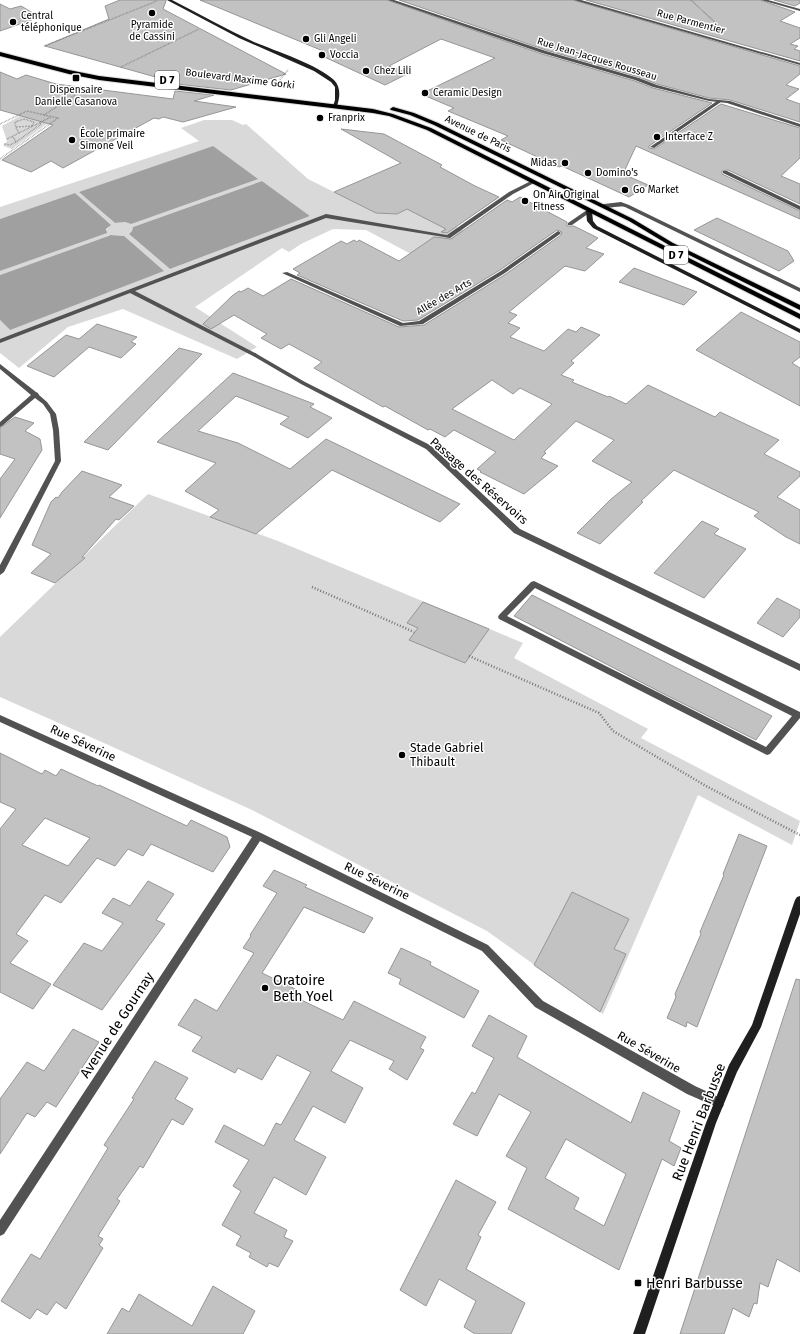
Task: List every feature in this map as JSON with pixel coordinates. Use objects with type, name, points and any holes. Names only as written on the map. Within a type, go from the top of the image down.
[{"type":"main road","points":[[0,48],[43,60],[94,70]]},
{"type":"main road","name":"Boulevard Maxime Gorki","points":[[0,54],[62,71],[99,78],[336,103]]},
{"type":"main road","name":"Boulevard Maxime Gorki","points":[[102,71],[306,96]]},
{"type":"main road","name":"D 7","points":[[329,99],[336,103]]},
{"type":"main road","name":"Avenue de Paris","points":[[336,103],[373,111],[430,129],[800,318]]},
{"type":"main road","name":"Avenue de Paris","points":[[336,103],[387,107],[412,114],[436,124],[604,206],[671,244],[800,308]]},
{"type":"main road","points":[[589,211],[604,206]]},
{"type":"street","points":[[169,0],[265,48],[286,56]]},
{"type":"street","points":[[180,0],[271,46],[286,56],[335,82],[337,86],[336,103]]},
{"type":"street","name":"Rue Jean-Jacques Rousseau","points":[[390,0],[544,52],[637,79],[655,86],[719,102],[728,102],[800,126]]},
{"type":"street","name":"Rue Parmentier","points":[[576,0],[737,44],[800,64]]},
{"type":"street","points":[[763,0],[800,10]]},
{"type":"street","points":[[652,147],[719,102]]},
{"type":"street","points":[[725,172],[800,208]]},
{"type":"street","points":[[0,341],[326,216],[448,237],[511,193],[533,182]]},
{"type":"street","name":"Avenue de Paris","points":[[604,206],[621,204],[627,206],[800,290]]},
{"type":"street","points":[[570,224],[589,211],[590,221],[595,227],[800,331]]},
{"type":"street","name":"Allée des Arts","points":[[286,273],[402,324],[421,322],[503,272],[558,233]]},
{"type":"street","name":"Passage des Réservoirs","points":[[130,291],[255,355],[303,383],[428,447],[517,531],[800,668]]},
{"type":"street","points":[[0,366],[36,394],[53,414],[56,430],[58,461],[0,572]]},
{"type":"street","points":[[0,425],[36,394]]},
{"type":"street","points":[[534,584],[799,715],[768,752],[502,617],[534,584]]},
{"type":"street","name":"Rue Séverine","points":[[0,718],[258,836],[485,948],[539,1004],[691,1090],[719,1103]]},
{"type":"street","name":"Avenue de Gournay","points":[[0,1230],[258,836]]},
{"type":"street","name":"Rue Henri Barbusse","points":[[639,1334],[711,1123],[733,1069],[756,1027],[800,900]]},
{"type":"path","points":[[44,46],[159,0]]},
{"type":"path","points":[[691,0],[737,44]]},
{"type":"path","points":[[121,66],[214,23]]},
{"type":"path","points":[[44,115],[90,86]]},
{"type":"path","points":[[0,124],[27,111],[58,118],[0,159]]},
{"type":"path","points":[[7,139],[52,117]]},
{"type":"path","points":[[19,133],[15,122],[22,119],[32,120],[34,123],[32,126]]},
{"type":"path","points":[[4,144],[10,145],[16,142],[38,127],[41,124],[40,122]]},
{"type":"path","points":[[16,127],[32,126]]},
{"type":"path","points":[[12,137],[16,142]]},
{"type":"path","points":[[312,587],[414,632]]},
{"type":"path","points":[[469,656],[599,713],[613,731],[706,786],[800,835]]},
{"type":"shaded area","points":[[25,113],[52,120],[12,149],[3,146],[7,141],[2,126]]},
{"type":"shaded area","points":[[204,120],[232,120],[243,125],[246,124],[308,179],[376,213],[397,214],[414,205],[469,233],[426,262],[366,230],[333,229],[301,244],[289,252],[282,248],[195,307],[257,347],[237,359],[123,309],[68,327],[19,368],[0,353],[0,320],[10,330],[124,236],[111,235],[0,275],[0,271],[106,231],[109,226],[75,193],[0,219],[0,207],[199,141],[181,128]],"holes":[[[213,146],[131,224],[125,222],[115,223],[80,192]],[[262,181],[310,216],[170,269],[129,234],[133,227]]]},
{"type":"shaded area","points":[[213,146],[258,179],[131,224],[125,222],[115,223],[79,192]]},
{"type":"shaded area","points":[[262,181],[310,216],[170,269],[129,234],[133,227]]},
{"type":"shaded area","points":[[75,193],[111,225],[106,229],[107,233],[0,271],[0,219]]},
{"type":"shaded area","points":[[111,235],[124,236],[164,271],[10,330],[0,320],[0,275]]},
{"type":"shaded area","name":"Stade Gabriel Thibault","points":[[148,494],[278,541],[523,643],[514,658],[648,729],[641,738],[800,821],[792,845],[698,795],[603,1014],[487,931],[252,810],[0,697],[0,637]]},
{"type":"building","points":[[120,0],[166,0],[163,9],[286,74],[231,90],[176,84],[177,83],[45,46],[109,19],[105,6]]},
{"type":"building","points":[[200,0],[387,0],[542,54],[635,81],[653,88],[712,103],[649,146],[649,148],[654,149],[721,104],[800,128],[800,158],[781,176],[800,184],[800,204],[728,170],[722,171],[722,174],[800,211],[800,219],[636,146],[623,174],[648,185],[629,197],[501,140],[508,136],[448,111],[454,108],[421,94],[495,58],[441,39],[389,66],[409,73],[385,85],[318,54],[323,51]]},
{"type":"building","points":[[399,0],[573,0],[800,66],[800,74],[786,85],[799,89],[786,99],[800,104],[800,122],[730,100],[709,98],[657,84],[639,77],[546,50]]},
{"type":"building","points":[[586,0],[760,0],[795,12],[780,21],[800,28],[800,38],[790,44],[798,46],[794,49],[800,51],[800,61]]},
{"type":"building","points":[[774,0],[800,0],[800,3],[795,6]]},
{"type":"building","points":[[0,4],[10,9],[21,6],[40,17],[0,31]]},
{"type":"building","points":[[0,72],[17,79],[26,75],[56,84],[173,99],[175,91],[214,95],[194,101],[236,107],[183,122],[163,117],[159,119],[154,118],[63,168],[51,161],[31,172],[2,160],[53,125],[0,110]]},
{"type":"building","points":[[341,129],[384,134],[442,165],[440,167],[499,197],[447,233],[441,232],[446,229],[407,209],[397,214],[376,213],[334,192],[401,163]]},
{"type":"building","points":[[520,197],[567,222],[567,226],[574,226],[598,238],[586,248],[604,254],[585,271],[565,266],[509,312],[517,315],[508,323],[520,328],[510,337],[544,351],[568,329],[576,332],[581,327],[600,335],[571,361],[574,363],[561,375],[574,380],[572,382],[626,404],[648,385],[715,417],[720,412],[779,440],[764,454],[800,472],[800,476],[777,497],[800,510],[800,544],[786,537],[754,516],[759,512],[674,470],[641,501],[643,502],[600,544],[577,533],[610,500],[632,482],[592,461],[614,440],[576,421],[544,452],[546,453],[541,458],[558,466],[524,494],[480,472],[481,471],[477,469],[496,452],[454,430],[445,437],[430,429],[428,430],[385,406],[383,407],[314,368],[322,362],[289,344],[281,349],[261,338],[267,334],[234,315],[211,329],[203,324],[239,291],[241,292],[248,288],[263,296],[291,279],[399,327],[424,325],[506,274],[561,235],[562,232],[557,230],[500,270],[418,320],[403,321],[297,275],[300,273],[293,269],[341,241],[347,244],[354,240],[357,242],[359,240],[399,261],[434,237],[451,239],[507,200],[512,202]],"holes":[[[492,380],[513,394],[520,388],[552,404],[514,440],[452,409]]]},
{"type":"building","points":[[717,218],[788,251],[794,261],[779,271],[694,230]]},
{"type":"building","points":[[634,268],[697,292],[684,305],[619,282]]},
{"type":"building","points":[[741,312],[800,342],[800,357],[792,363],[800,368],[800,406],[696,350]]},
{"type":"building","points":[[97,324],[137,337],[131,342],[136,344],[121,358],[89,347],[54,377],[27,366],[66,335],[79,339]]},
{"type":"building","points":[[179,348],[202,354],[108,450],[84,442]]},
{"type":"building","points":[[233,373],[314,404],[310,407],[332,418],[308,438],[280,424],[289,417],[236,396],[198,431],[238,443],[290,469],[326,439],[460,504],[440,522],[332,470],[256,534],[210,517],[219,510],[185,491],[216,463],[157,442]]},
{"type":"building","points":[[15,417],[34,423],[25,431],[40,439],[42,450],[0,518],[0,479],[15,459],[0,454],[0,428]]},
{"type":"building","points":[[82,471],[122,485],[109,497],[134,506],[119,520],[116,519],[82,557],[85,558],[55,583],[31,573],[51,554],[32,545],[51,502],[56,497],[58,498]]},
{"type":"building","points":[[702,521],[719,529],[714,534],[746,549],[704,598],[654,573]]},
{"type":"building","points":[[532,595],[772,716],[756,740],[660,692],[514,616]]},
{"type":"building","points":[[777,598],[800,610],[800,617],[783,637],[757,623]]},
{"type":"building","points":[[423,602],[489,629],[465,663],[409,640],[418,628],[407,623]]},
{"type":"building","points":[[0,753],[42,774],[45,770],[56,776],[61,769],[187,826],[191,820],[227,837],[230,847],[213,872],[151,844],[143,856],[128,849],[115,866],[97,858],[61,903],[45,895],[16,934],[28,941],[10,963],[51,984],[33,1009],[0,992],[0,829],[16,809],[0,802]],"holes":[[[45,818],[90,838],[68,866],[22,845]]]},
{"type":"building","points":[[739,834],[767,846],[697,1027],[687,1022],[686,1027],[667,1018],[676,997],[675,994],[701,934],[700,932],[724,875],[723,874]]},
{"type":"building","points":[[274,870],[307,885],[305,887],[373,918],[364,933],[304,907],[262,973],[297,990],[293,996],[343,1020],[354,1001],[426,1037],[420,1048],[424,1050],[407,1080],[389,1069],[394,1061],[350,1040],[331,1071],[363,1088],[345,1123],[313,1106],[294,1140],[326,1157],[306,1195],[274,1177],[254,1213],[287,1230],[284,1237],[293,1241],[278,1267],[269,1263],[267,1267],[249,1257],[251,1253],[236,1245],[241,1236],[222,1225],[241,1191],[233,1186],[249,1160],[215,1142],[224,1125],[264,1146],[276,1123],[281,1125],[311,1072],[277,1055],[262,1080],[238,1068],[235,1073],[192,1051],[202,1037],[178,1025],[195,999],[217,1011],[254,953],[243,948],[277,893],[263,886]]},
{"type":"building","points":[[148,881],[174,894],[156,920],[165,924],[102,1010],[53,985],[84,943],[102,951],[123,923],[102,913],[113,898],[130,906]]},
{"type":"building","points":[[572,892],[629,919],[614,949],[626,954],[600,1012],[534,965]]},
{"type":"building","points":[[401,948],[431,962],[430,965],[479,991],[464,1018],[399,984],[401,979],[388,973]]},
{"type":"building","points":[[796,979],[800,980],[800,1272],[777,1259],[768,1287],[760,1283],[757,1304],[754,1303],[749,1317],[733,1308],[724,1334],[680,1334]]},
{"type":"building","points":[[489,1015],[527,1036],[517,1057],[631,1123],[643,1092],[680,1111],[669,1141],[681,1148],[674,1166],[662,1159],[619,1270],[508,1209],[527,1168],[506,1156],[531,1112],[499,1094],[477,1136],[453,1124],[472,1092],[475,1094],[494,1058],[472,1046]],"holes":[[[566,1139],[626,1174],[604,1226],[574,1209],[579,1198],[545,1178]]]},
{"type":"building","points":[[73,1029],[99,1042],[56,1107],[47,1102],[35,1117],[27,1113],[0,1154],[0,1099],[27,1062],[44,1071]]},
{"type":"building","points":[[155,1061],[188,1078],[175,1099],[193,1109],[183,1125],[172,1119],[143,1168],[140,1166],[117,1199],[120,1201],[98,1236],[103,1239],[99,1245],[103,1248],[66,1309],[56,1302],[47,1315],[37,1309],[30,1319],[1,1301],[31,1254],[40,1259],[108,1148],[104,1145],[134,1099],[132,1098]]},
{"type":"building","points":[[456,1180],[496,1202],[478,1235],[481,1237],[466,1269],[525,1303],[511,1334],[475,1334],[464,1327],[476,1301],[439,1279],[426,1306],[400,1290]]},
{"type":"building","points":[[213,1286],[255,1311],[243,1334],[107,1334],[122,1308],[129,1312],[139,1294],[192,1326]]},
{"type":"place","name":"Pyramide de Cassini","points":[[152,13]]},
{"type":"place","name":"Central téléphonique","points":[[13,22]]},
{"type":"place","name":"Gli Angeli","points":[[306,39]]},
{"type":"place","name":"Voccia","points":[[322,55]]},
{"type":"place","name":"Chez Lili","points":[[366,71]]},
{"type":"place","name":"Dispensaire Danielle Casanova","points":[[76,78]]},
{"type":"place","name":"Ceramic Design","points":[[425,93]]},
{"type":"place","name":"Franprix","points":[[320,118]]},
{"type":"place","name":"Interface Z","points":[[657,137]]},
{"type":"place","name":"École primaire Simone Veil","points":[[72,140]]},
{"type":"place","name":"Midas","points":[[565,163]]},
{"type":"place","name":"Domino's","points":[[588,173]]},
{"type":"place","name":"Go Market","points":[[625,190]]},
{"type":"place","name":"On Air Original Fitness","points":[[525,201]]},
{"type":"place","name":"Stade Gabriel Thibault","points":[[402,755]]},
{"type":"place","name":"Oratoire Beth Yoel","points":[[265,988]]},
{"type":"place","name":"Henri Barbusse","points":[[638,1283]]}]
